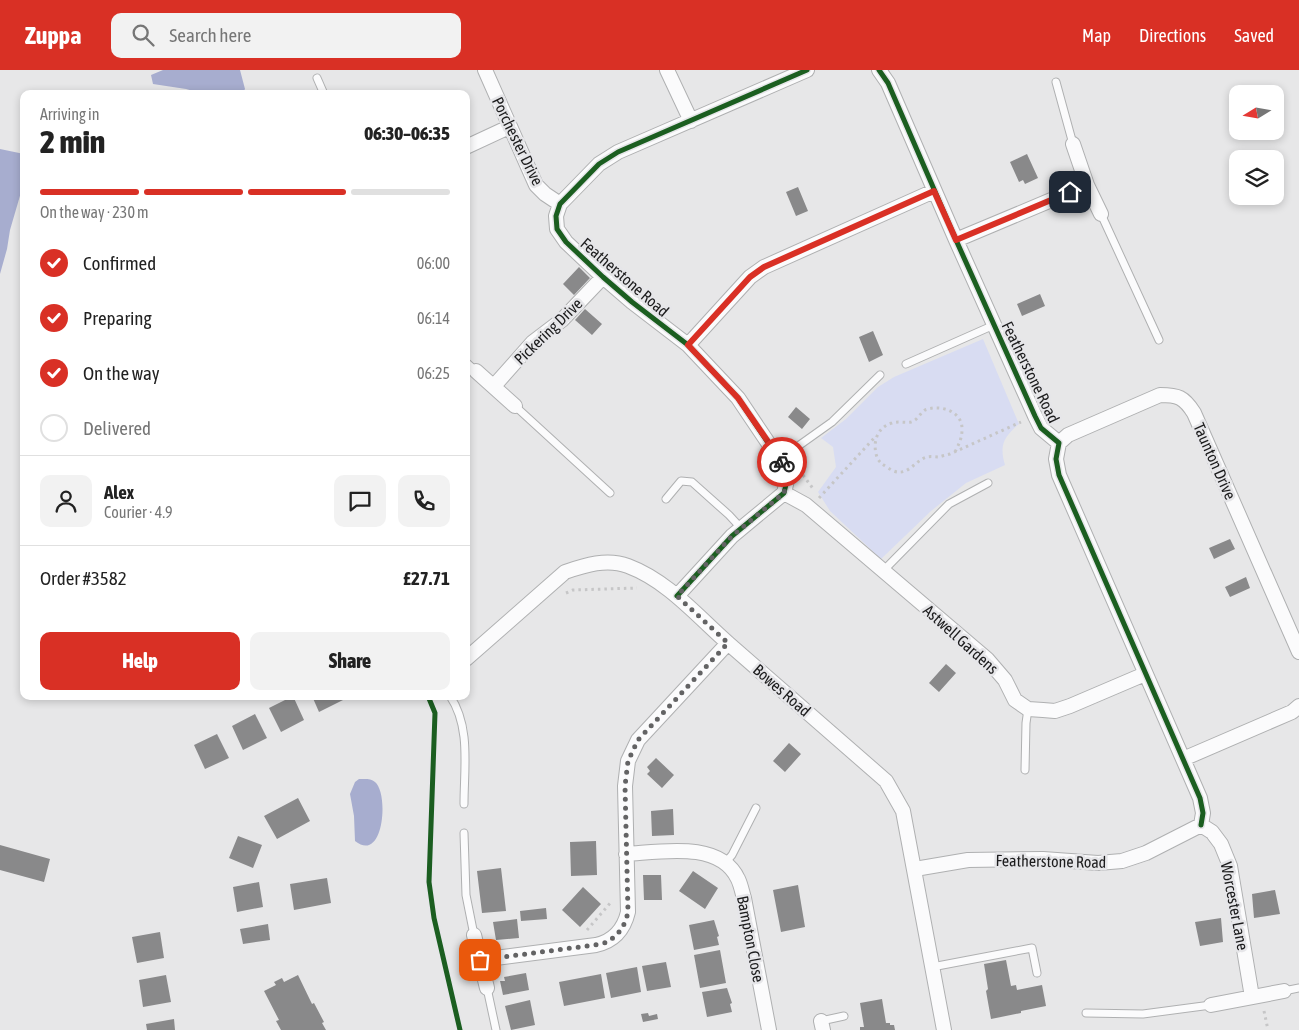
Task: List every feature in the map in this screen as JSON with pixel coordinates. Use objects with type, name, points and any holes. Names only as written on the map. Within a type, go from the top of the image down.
[{"type":"street","name":"Porchester Drive","points":[[485,70],[536,184],[545,194],[560,204]]},
{"type":"street","points":[[667,70],[691,121]]},
{"type":"street","points":[[560,204],[599,164],[618,152],[807,70]]},
{"type":"street","name":"Featherstone Road","points":[[879,70],[888,83],[934,191],[1035,416],[1042,428],[1058,444],[1056,459],[1059,475],[1200,798],[1203,812],[1201,825],[1146,852],[1122,861],[1098,863],[1043,859],[968,860],[914,869]]},
{"type":"street","points":[[470,145],[509,127]]},
{"type":"street","points":[[1073,144],[1087,184],[1101,214]]},
{"type":"street","points":[[956,240],[1087,184]]},
{"type":"street","points":[[688,345],[750,277],[764,267],[934,191]]},
{"type":"street","name":"Featherstone Road","points":[[560,204],[556,216],[557,229],[566,242],[632,302],[688,345],[738,398],[785,468],[787,480],[784,493]]},
{"type":"street","name":"Pickering Drive","points":[[494,386],[533,342],[562,320],[603,277]]},
{"type":"street","points":[[471,366],[515,406]]},
{"type":"street","name":"Taunton Drive","points":[[1058,444],[1068,436],[1160,395],[1174,395],[1188,402],[1299,652]]},
{"type":"street","points":[[677,596],[732,536],[784,493]]},
{"type":"street","name":"Astwell Gardens","points":[[784,493],[806,505],[820,516],[987,658],[1005,680],[1015,700],[1028,709]]},
{"type":"street","name":"Bowes Road","points":[[470,655],[565,572],[586,565],[606,562],[626,565],[651,576],[677,596],[886,781],[903,811],[944,1030]]},
{"type":"street","points":[[480,960],[602,944],[618,933],[625,924],[628,912],[625,786],[628,761],[638,740],[728,643]]},
{"type":"street","points":[[1028,709],[1055,711],[1145,674]]},
{"type":"street","points":[[1183,759],[1292,712],[1299,706]]},
{"type":"street","name":"Worcester Lane","points":[[1201,825],[1212,832],[1221,844],[1230,866],[1252,997]]},
{"type":"street","name":"Bampton Close","points":[[626,854],[677,850],[704,852],[725,863],[738,878],[744,898],[769,1030]]},
{"type":"street","points":[[474,936],[487,988]]},
{"type":"street","points":[[1211,1005],[1284,990]]},
{"type":"lane","points":[[317,78],[322,90]]},
{"type":"lane","points":[[1056,82],[1073,144]]},
{"type":"lane","points":[[1101,214],[1159,340]]},
{"type":"lane","name":"Featherstone Road","points":[[906,364],[994,325]]},
{"type":"lane","points":[[780,459],[832,422],[880,375]]},
{"type":"lane","points":[[515,406],[610,493]]},
{"type":"lane","points":[[666,498],[681,480],[692,482],[741,528]]},
{"type":"lane","points":[[884,570],[949,504],[988,483]]},
{"type":"lane","points":[[453,700],[458,707],[465,735],[464,804]]},
{"type":"lane","points":[[1025,770],[1028,709]]},
{"type":"lane","points":[[725,863],[732,855],[756,808]]},
{"type":"lane","points":[[464,833],[466,895],[474,936]]},
{"type":"lane","points":[[931,967],[1032,948],[1037,972]]},
{"type":"lane","points":[[487,988],[496,1030]]},
{"type":"lane","points":[[1284,990],[1299,988]]},
{"type":"lane","points":[[1086,1012],[1143,1014],[1211,1005]]},
{"type":"lane","points":[[822,1025],[844,1016]]},
{"type":"path","points":[[819,498],[885,426],[892,423],[915,420],[924,410],[942,407],[950,410],[957,417],[962,428],[960,441],[955,452]]},
{"type":"path","points":[[876,436],[874,449],[878,461],[890,470],[899,472],[910,470],[926,457],[938,457],[955,452],[1035,416]]},
{"type":"path","points":[[780,459],[794,461],[826,510],[820,516]]},
{"type":"path","points":[[539,594],[561,596],[572,590],[637,588],[659,583]]},
{"type":"path","points":[[570,949],[627,884]]},
{"type":"path","points":[[1266,1018],[1268,1030]]},
{"type":"shaded area","points":[[163,70],[240,70],[245,89],[190,90],[153,84],[151,75]]},
{"type":"shaded area","points":[[0,149],[20,153],[20,196],[0,274]]},
{"type":"shaded area","points":[[983,339],[1019,424],[1006,437],[1004,442],[1003,458],[1005,465],[966,483],[931,511],[881,559],[830,511],[818,492],[836,467],[833,447],[821,438],[846,419],[878,387],[894,377]]},
{"type":"shaded area","points":[[359,779],[369,779],[375,782],[382,799],[381,824],[378,835],[372,843],[365,846],[355,841],[354,816],[350,794],[355,782]]},
{"type":"building","points":[[1027,154],[1038,178],[1025,184],[1023,180],[1019,182],[1010,162]]},
{"type":"building","points":[[798,187],[808,211],[796,216],[786,192]]},
{"type":"building","points":[[579,267],[590,278],[574,295],[563,284]]},
{"type":"building","points":[[1040,294],[1045,306],[1022,316],[1017,304]]},
{"type":"building","points":[[585,309],[602,324],[592,335],[575,320]]},
{"type":"building","points":[[873,331],[883,355],[869,362],[859,337]]},
{"type":"building","points":[[796,407],[810,419],[802,429],[788,417]]},
{"type":"building","points":[[1230,539],[1235,549],[1214,559],[1209,548]]},
{"type":"building","points":[[1246,577],[1250,588],[1230,597],[1225,587]]},
{"type":"building","points":[[946,664],[956,673],[939,692],[929,683]]},
{"type":"building","points":[[285,700],[295,700],[304,720],[281,732],[269,708]]},
{"type":"building","points":[[314,700],[343,700],[319,712]]},
{"type":"building","points":[[255,714],[267,738],[243,750],[232,726]]},
{"type":"building","points":[[217,734],[229,758],[205,769],[194,745]]},
{"type":"building","points":[[789,743],[801,754],[785,772],[773,761]]},
{"type":"building","points":[[656,758],[674,775],[662,788],[647,774],[650,771],[647,767]]},
{"type":"building","points":[[298,798],[310,821],[277,839],[264,816]]},
{"type":"building","points":[[673,809],[674,835],[652,836],[651,811]]},
{"type":"building","points":[[238,836],[262,845],[253,868],[229,858]]},
{"type":"building","points":[[596,841],[597,875],[571,876],[570,842]]},
{"type":"building","points":[[0,845],[50,859],[44,882],[0,870]]},
{"type":"building","points":[[501,868],[506,911],[482,913],[477,871]]},
{"type":"building","points":[[693,871],[718,888],[705,909],[679,891]]},
{"type":"building","points":[[643,875],[661,875],[662,900],[644,900]]},
{"type":"building","points":[[327,878],[331,903],[294,910],[290,884]]},
{"type":"building","points":[[259,882],[263,907],[237,912],[233,887]]},
{"type":"building","points":[[798,885],[805,927],[781,932],[773,890]]},
{"type":"building","points":[[583,887],[601,904],[580,927],[562,910]]},
{"type":"building","points":[[1275,890],[1280,914],[1254,918],[1252,894]]},
{"type":"building","points":[[546,908],[547,919],[521,921],[520,911]]},
{"type":"building","points":[[1221,918],[1223,942],[1200,946],[1195,922]]},
{"type":"building","points":[[517,919],[519,938],[496,940],[493,922]]},
{"type":"building","points":[[714,920],[719,936],[717,937],[719,945],[694,950],[689,925]]},
{"type":"building","points":[[268,924],[270,940],[243,944],[240,929]]},
{"type":"building","points":[[160,932],[164,958],[137,963],[132,937]]},
{"type":"building","points":[[720,950],[726,983],[700,988],[694,955]]},
{"type":"building","points":[[1006,960],[1011,986],[1016,985],[1017,990],[1042,985],[1046,1006],[991,1019],[984,964]]},
{"type":"building","points":[[666,962],[671,987],[647,991],[642,966]]},
{"type":"building","points":[[637,967],[641,992],[611,998],[606,973]]},
{"type":"building","points":[[526,973],[529,990],[503,995],[500,981],[505,981],[504,977]]},
{"type":"building","points":[[601,974],[605,998],[564,1006],[559,982]]},
{"type":"building","points":[[166,975],[171,1002],[143,1007],[139,980]]},
{"type":"building","points":[[298,975],[312,1004],[314,1003],[324,1022],[322,1023],[326,1030],[281,1030],[276,1021],[279,1020],[264,991],[276,985],[274,982],[282,978],[284,982]]},
{"type":"building","points":[[727,988],[732,1003],[730,1004],[732,1012],[707,1017],[702,992]]},
{"type":"building","points":[[882,999],[886,1023],[894,1025],[895,1030],[860,1030],[860,1027],[864,1027],[860,1003]]},
{"type":"building","points":[[530,1000],[535,1025],[511,1030],[505,1006]]},
{"type":"building","points":[[648,1013],[649,1016],[657,1014],[658,1019],[643,1022],[641,1014]]},
{"type":"building","points":[[174,1019],[175,1030],[147,1030],[146,1024]]},
{"type":"cycle path","points":[[677,596],[732,536],[784,493],[787,480],[785,468],[738,398],[688,345],[632,302],[566,242],[557,229],[556,216],[560,204],[599,164],[618,152],[807,70]]},
{"type":"cycle path","points":[[879,70],[888,83],[1035,416],[1041,428],[1059,443],[1056,459],[1059,475],[1200,798],[1203,813],[1201,825]]},
{"type":"cycle path","points":[[430,700],[435,713],[429,882],[434,918],[460,1030]]},
{"type":"way so far","points":[[480,960],[602,944],[615,937],[625,924],[628,912],[625,786],[628,761],[638,740],[728,643],[677,596],[732,536],[784,493],[787,480],[782,462]]},
{"type":"route","points":[[782,462],[738,398],[688,345],[750,277],[764,267],[934,191],[956,240],[1070,192]]}]
